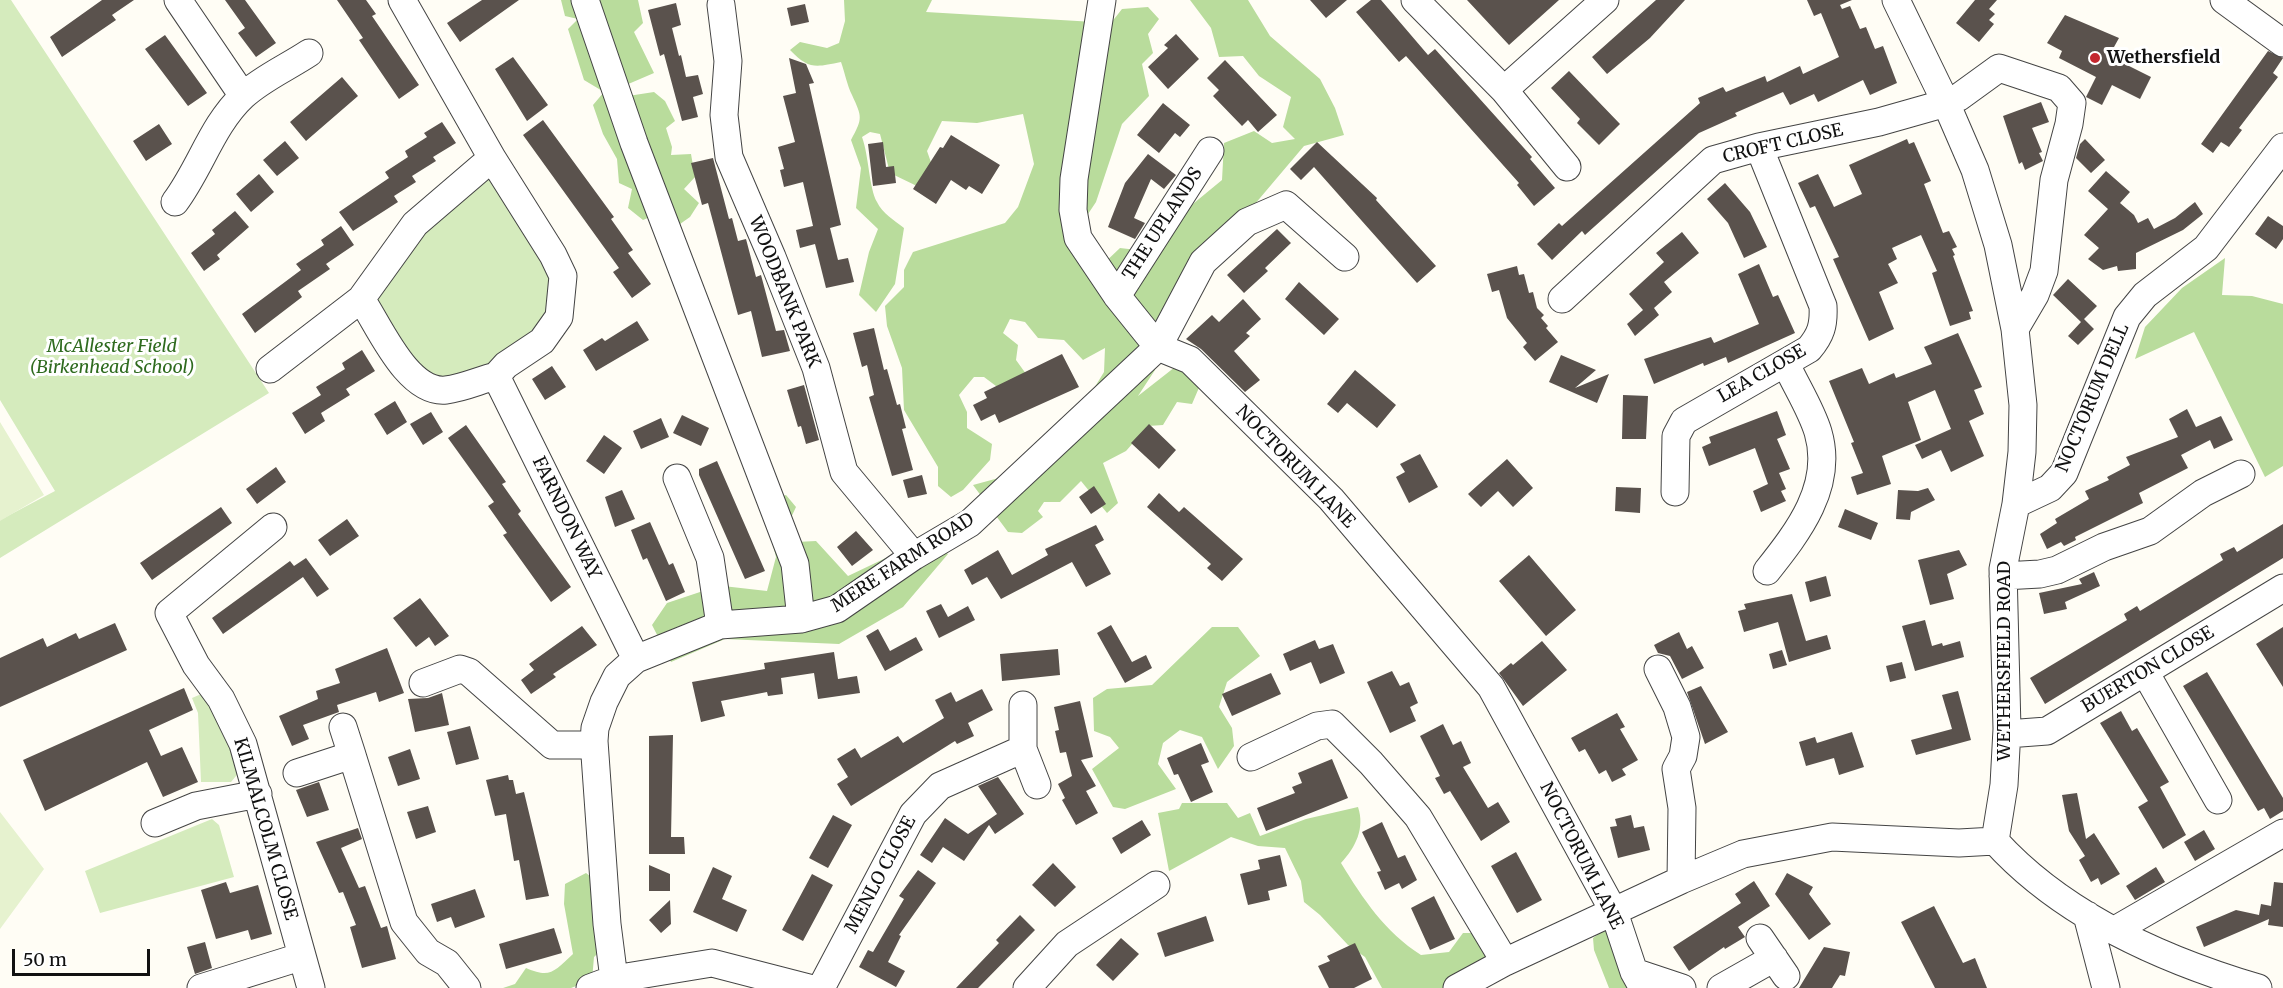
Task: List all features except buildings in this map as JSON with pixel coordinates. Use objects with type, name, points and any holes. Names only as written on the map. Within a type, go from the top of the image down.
[{"type":"street","points":[[178,0],[243,96]]},
{"type":"street","points":[[585,0],[634,143],[795,564],[801,619]]},
{"type":"street","name":"NOCTORUM LANE","points":[[1102,0],[1074,179],[1073,210],[1078,238],[1117,296],[1158,347],[1190,360],[1331,499],[1491,687],[1614,912],[1638,980]]},
{"type":"street","points":[[1415,0],[1504,90],[1567,167]]},
{"type":"street","points":[[1504,90],[1605,0]]},
{"type":"street","points":[[2224,0],[2283,43]]},
{"type":"street","points":[[361,299],[400,362],[417,380],[431,388],[446,390],[496,376],[506,365],[542,341],[559,317],[563,276],[554,255],[492,158],[412,3]]},
{"type":"street","name":"WETHERSFIELD ROAD","points":[[1904,3],[1975,170],[1998,246],[2015,329],[2023,405],[2016,504],[2003,576],[2007,734],[2004,785],[1995,841]]},
{"type":"street","name":"WOODBANK PARK","points":[[719,5],[728,61],[724,115],[729,158],[772,257],[816,368],[844,472],[914,556]]},
{"type":"street","points":[[175,202],[186,187],[219,126],[243,96],[309,53]]},
{"type":"street","name":"CROFT CLOSE","points":[[1562,299],[1713,160],[1759,147],[1880,122],[1946,103],[1959,97],[1999,68],[2059,88],[2072,103],[2069,124],[2054,180],[2044,271],[2035,295],[2015,329]]},
{"type":"street","name":"LEA CLOSE","points":[[1675,492],[1676,436],[1684,421],[1711,403],[1786,364],[1809,349],[1819,338],[1824,322],[1823,306],[1759,147]]},
{"type":"street","name":"NOCTORUM DELL","points":[[2016,504],[2050,488],[2064,473],[2127,317],[2145,295],[2206,248],[2283,147]]},
{"type":"street","name":"THE UPLANDS","points":[[1117,296],[1210,151]]},
{"type":"street","points":[[270,369],[361,299],[415,224],[492,158]]},
{"type":"street","name":"MERE FARM ROAD","points":[[602,984],[607,924],[594,746],[595,728],[604,702],[617,676],[636,659],[720,625],[801,619],[837,609],[914,556],[970,523],[1158,347],[1203,262],[1247,222],[1286,205],[1345,257]]},
{"type":"street","points":[[1767,571],[1807,518],[1816,494],[1821,460],[1818,432],[1786,364]]},
{"type":"street","name":"FARNDON WAY","points":[[496,376],[636,659]]},
{"type":"street","points":[[2003,576],[2040,574],[2057,570],[2104,547],[2150,531],[2203,493],[2241,474]]},
{"type":"street","points":[[677,478],[710,558],[720,625]]},
{"type":"street","name":"KILMALCOLM CLOSE","points":[[273,527],[169,613],[196,665],[221,699],[243,744],[300,957],[311,988]]},
{"type":"street","name":"BUERTON CLOSE","points":[[2007,734],[2047,731],[2283,588]]},
{"type":"street","points":[[423,683],[460,669],[469,672],[552,745],[594,746]]},
{"type":"street","points":[[1658,669],[1684,726],[1685,746],[1676,769],[1682,808],[1681,880]]},
{"type":"street","points":[[2145,672],[2218,800]]},
{"type":"street","points":[[1023,705],[1023,749],[1037,785]]},
{"type":"street","points":[[1251,757],[1317,726],[1332,724],[1371,763],[1418,817],[1505,963]]},
{"type":"street","points":[[343,727],[404,922],[428,952],[447,963],[467,988]]},
{"type":"street","name":"MENLO CLOSE","points":[[821,988],[912,813],[940,786],[1023,749]]},
{"type":"street","points":[[297,773],[352,755]]},
{"type":"street","points":[[154,823],[196,806],[258,794]]},
{"type":"street","points":[[2115,930],[2283,833]]},
{"type":"street","points":[[1457,988],[1681,880],[1743,855],[1832,837],[1959,843],[1995,841],[2019,867],[2088,915],[2115,930],[2219,977],[2258,988]]},
{"type":"street","points":[[1027,988],[1067,944],[1156,885]]},
{"type":"street","points":[[2088,915],[2106,988]]},
{"type":"street","points":[[201,988],[300,957]]},
{"type":"street","points":[[1721,988],[1774,957]]},
{"type":"street","points":[[602,984],[712,963],[809,988]]},
{"type":"street","points":[[1638,980],[1682,988]]},
{"type":"green space","name":"McAllester Field (Birkenhead School)","points":[[0,0],[11,0],[269,393],[0,558],[0,520],[55,491],[0,400]]},
{"type":"green space","points":[[561,0],[638,0],[643,23],[634,32],[654,73],[626,85],[628,96],[654,92],[665,101],[675,121],[666,128],[672,147],[671,155],[691,154],[695,177],[684,189],[699,203],[690,217],[680,224],[664,211],[643,220],[628,208],[632,189],[619,183],[617,159],[603,134],[593,105],[604,92],[584,80],[568,29],[578,19],[565,16]]},
{"type":"green space","points":[[844,0],[932,0],[926,12],[1111,23],[1122,9],[1148,7],[1159,19],[1148,34],[1153,53],[1142,64],[1149,96],[1122,124],[1096,202],[1084,220],[1100,267],[1120,248],[1137,250],[1222,180],[1224,143],[1254,131],[1272,143],[1295,139],[1283,127],[1291,97],[1259,76],[1243,56],[1219,57],[1211,28],[1190,0],[1248,0],[1270,36],[1320,79],[1335,108],[1344,135],[1304,146],[1156,321],[1126,300],[1115,316],[1141,325],[1136,340],[1155,370],[1138,396],[1175,367],[1185,369],[1201,383],[1192,404],[1177,402],[1163,425],[1148,426],[1126,451],[1103,463],[1118,503],[1107,513],[1081,481],[1060,502],[1044,502],[1038,511],[1043,517],[1022,533],[1008,532],[973,485],[1006,476],[1085,403],[1104,372],[1105,348],[1083,360],[1064,340],[1038,338],[1025,322],[1010,319],[1003,333],[1018,345],[1016,360],[1029,378],[1000,389],[984,377],[974,377],[959,395],[967,412],[967,428],[992,444],[990,460],[963,490],[951,497],[938,486],[938,467],[904,410],[902,368],[887,326],[885,306],[904,287],[904,270],[913,252],[1005,223],[1018,207],[1034,164],[1023,114],[977,123],[942,121],[927,151],[933,168],[921,188],[890,173],[880,134],[870,132],[862,137],[874,196],[885,213],[904,228],[895,284],[876,312],[859,295],[869,252],[878,229],[856,208],[861,168],[851,140],[860,118],[858,108],[841,62],[819,66],[808,64],[790,50],[800,42],[827,48],[839,43],[845,21]]},
{"type":"green space","points":[[484,173],[497,180],[554,272],[549,313],[534,333],[492,368],[468,376],[427,378],[375,307],[382,277]]},
{"type":"green space","points":[[2225,258],[2222,295],[2252,296],[2283,304],[2283,466],[2265,477],[2194,332],[2135,359],[2145,327],[2182,288]]},
{"type":"green space","points":[[0,422],[44,495],[0,521]]},
{"type":"green space","points":[[786,495],[796,507],[787,526],[796,542],[816,541],[848,576],[890,556],[932,543],[948,554],[903,607],[839,644],[725,639],[671,662],[652,625],[667,603],[723,586],[767,591],[776,557],[762,502]]},
{"type":"green space","points":[[1212,627],[1238,627],[1260,656],[1227,682],[1219,707],[1232,728],[1234,746],[1218,769],[1202,737],[1180,730],[1163,743],[1158,764],[1176,789],[1125,809],[1113,807],[1092,769],[1119,748],[1110,737],[1094,731],[1093,698],[1107,689],[1152,685]]},
{"type":"green space","points":[[213,689],[246,764],[231,782],[201,782],[198,713],[192,698]]},
{"type":"green space","points":[[1182,803],[1227,803],[1238,818],[1250,813],[1260,836],[1306,819],[1358,807],[1360,830],[1358,837],[1341,863],[1366,902],[1396,936],[1421,955],[1449,952],[1463,933],[1480,933],[1505,956],[1449,988],[1382,988],[1365,957],[1348,945],[1320,915],[1304,902],[1301,881],[1285,848],[1258,846],[1231,837],[1169,871],[1158,813],[1179,809]]},
{"type":"green space","points":[[0,812],[44,869],[0,929]]},
{"type":"green space","points":[[212,819],[219,825],[234,877],[100,913],[85,871]]},
{"type":"green space","points":[[586,873],[595,880],[604,947],[594,957],[592,980],[571,988],[503,988],[515,984],[526,968],[541,973],[552,972],[573,954],[564,904],[565,884]]},
{"type":"green space","points":[[1606,928],[1634,988],[1609,988],[1594,950],[1593,938]]},
{"type":"place","name":"Wethersfield","points":[[2095,58]]}]
